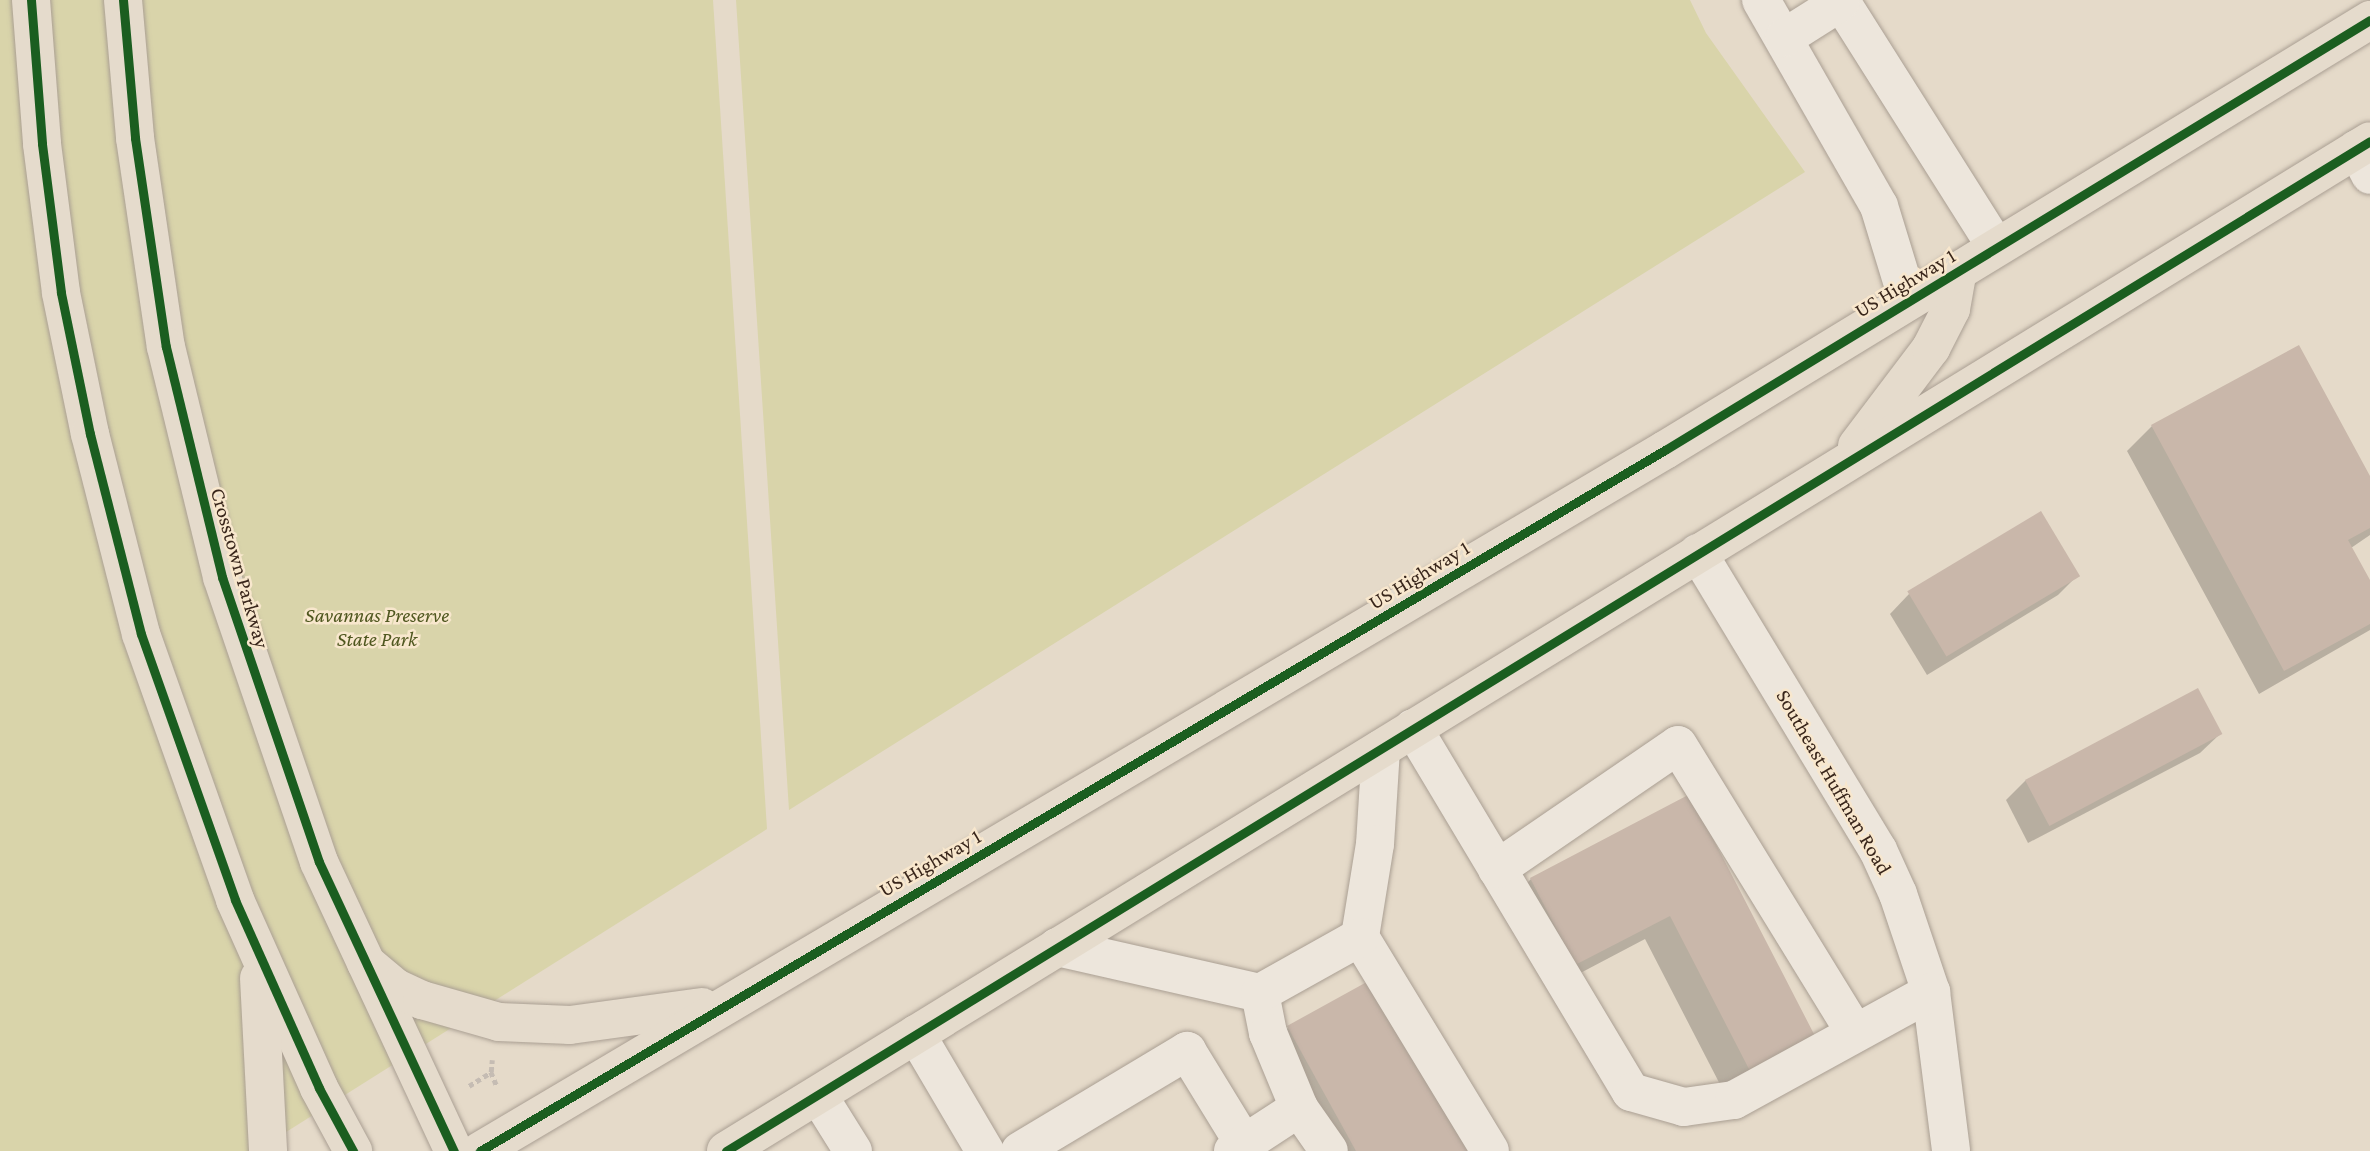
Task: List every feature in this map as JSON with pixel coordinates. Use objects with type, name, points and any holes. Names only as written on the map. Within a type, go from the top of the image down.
[{"type":"main road","points":[[31,0],[42,144],[61,293],[99,470],[141,634],[204,824],[257,951],[353,1151]]},
{"type":"main road","name":"Crosstown Parkway","points":[[123,0],[135,138],[166,347],[222,577],[293,793],[361,959],[454,1151]]},
{"type":"main road","name":"US Highway 1","points":[[480,1151],[724,1003],[1378,620],[2370,20]]},
{"type":"main road","points":[[726,1151],[1843,464],[2366,155]]},
{"type":"main road","points":[[1843,464],[1931,348],[1951,309],[1958,271]]},
{"type":"main road","points":[[257,951],[268,1151]]},
{"type":"main road","points":[[361,959],[396,988],[422,1000],[499,1021],[570,1026],[724,1003]]},
{"type":"street","points":[[1761,0],[1879,206],[1908,301]]},
{"type":"street","points":[[1784,38],[1841,1],[1996,247]]},
{"type":"street","name":"Southeast Huffman Road","points":[[1698,553],[1878,850],[1931,992],[1951,1151]]},
{"type":"street","points":[[1413,729],[1631,1092],[1684,1107],[1734,1100],[1931,992]]},
{"type":"street","points":[[1497,869],[1678,745],[1855,1033]]},
{"type":"street","points":[[1381,749],[1375,844],[1360,937],[1490,1151]]},
{"type":"street","points":[[1057,947],[1260,993],[1360,937]]},
{"type":"street","points":[[1260,993],[1268,1033],[1299,1108],[1329,1151]]},
{"type":"street","points":[[916,1034],[985,1151]]},
{"type":"street","points":[[1020,1151],[1187,1051],[1238,1147],[1299,1108]]},
{"type":"street","points":[[818,1095],[853,1151]]},
{"type":"path","points":[[493,1056],[491,1072],[497,1086]]},
{"type":"path","points":[[469,1086],[491,1072]]},
{"type":"green space","name":"Savannas Preserve State Park","points":[[0,0],[713,0],[767,829],[256,1151],[0,1151]]},
{"type":"green space","points":[[736,0],[1690,0],[1706,33],[1805,172],[789,810]]},
{"type":"building","points":[[2299,345],[2370,476],[2370,528],[2348,540],[2370,580],[2370,624],[2284,671],[2151,425]]},
{"type":"building","points":[[2041,511],[2080,576],[1946,656],[1907,591]]},
{"type":"building","points":[[2198,688],[2222,734],[2049,826],[2025,780]]},
{"type":"building","points":[[1690,794],[1815,1036],[1750,1071],[1670,916],[1575,965],[1530,878]]},
{"type":"building","points":[[1374,978],[1469,1151],[1356,1151],[1287,1026]]},
{"type":"cycle path","points":[[31,0],[42,144],[61,293],[90,434],[141,634],[235,900],[319,1088],[353,1151]]},
{"type":"cycle path","points":[[123,0],[135,138],[166,347],[222,577],[319,862],[454,1151]]},
{"type":"cycle path","points":[[480,1151],[1665,450],[2370,20]]},
{"type":"cycle path","points":[[726,1151],[2370,141]]}]
